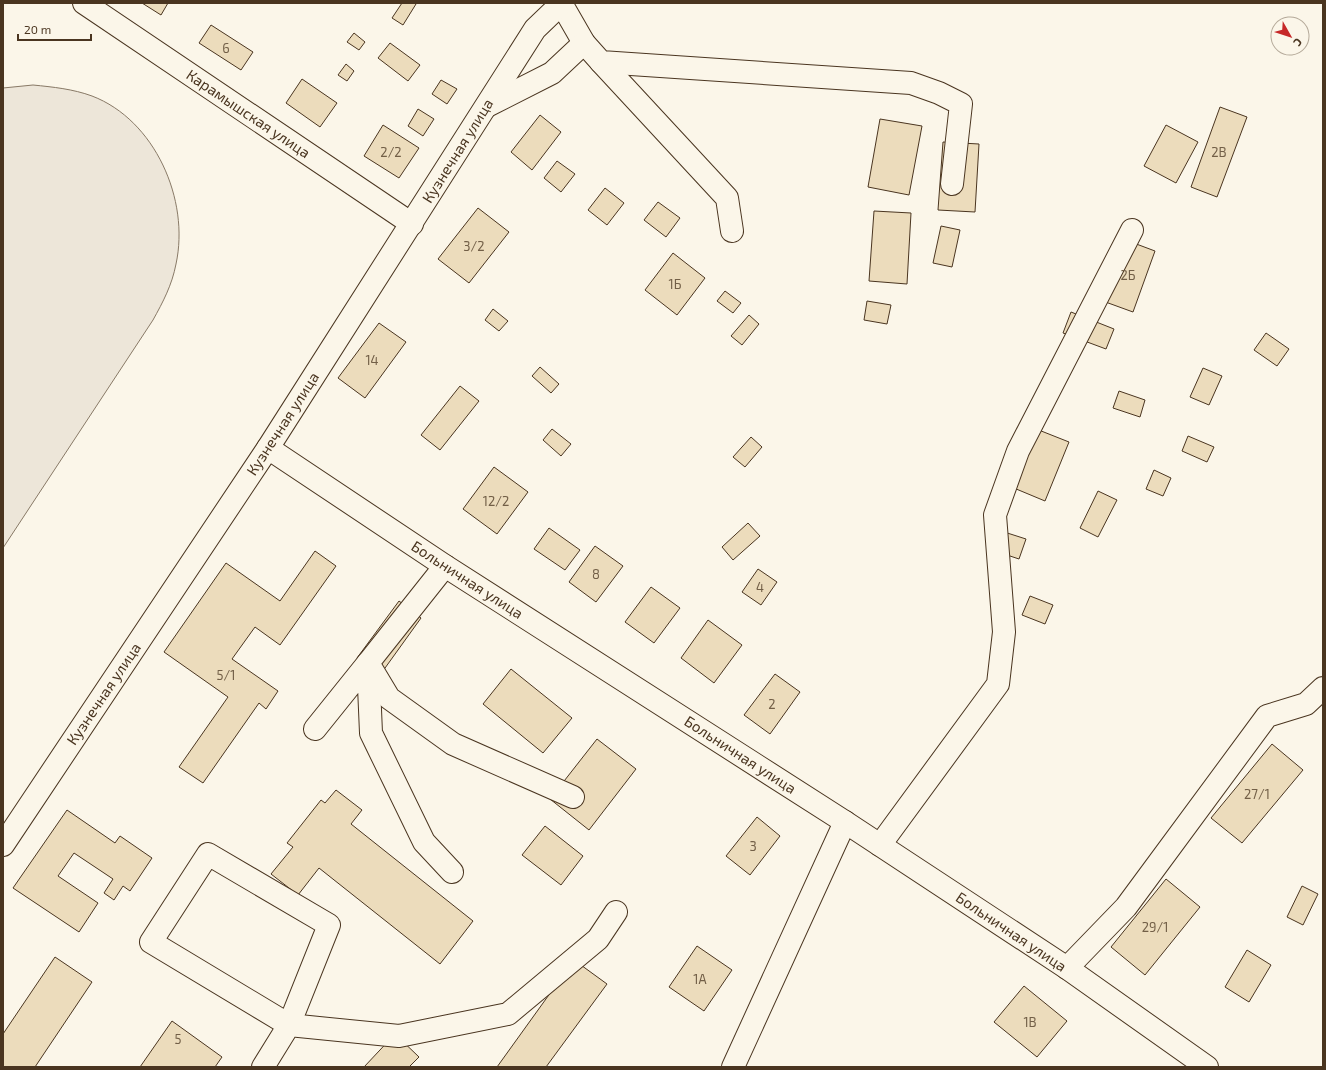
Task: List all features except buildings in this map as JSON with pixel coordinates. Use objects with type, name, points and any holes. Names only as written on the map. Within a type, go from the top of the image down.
[{"type":"street","name":"Карамышская улица","points":[[84,3],[412,224]]},
{"type":"street","name":"Кузнечная улица","points":[[3,845],[268,448],[535,29],[561,3]]},
{"type":"street","points":[[561,3],[584,43],[727,198],[732,231]]},
{"type":"street","points":[[486,106],[552,73],[584,43]]},
{"type":"street","points":[[601,62],[911,83],[939,93],[961,104],[952,184]]},
{"type":"street","points":[[880,845],[998,684],[1004,632],[995,515],[1018,451],[1132,230]]},
{"type":"street","name":"Больничная улица","points":[[268,448],[445,566],[845,822],[1067,968],[1207,1067]]},
{"type":"street","points":[[314,729],[445,566]]},
{"type":"street","points":[[368,663],[389,698],[453,744],[573,797]]},
{"type":"street","points":[[368,663],[371,733],[424,842],[452,872]]},
{"type":"street","points":[[1067,968],[1126,907],[1267,716],[1306,704],[1323,688]]},
{"type":"street","points":[[733,1067],[845,822]]},
{"type":"street","points":[[263,1067],[289,1025],[329,925],[208,854],[151,942],[289,1025],[399,1036],[508,1014],[598,939],[616,912]]},
{"type":"shaded area","points":[[33,85],[70,90],[92,96],[114,107],[134,123],[150,143],[163,165],[172,189],[178,214],[179,239],[176,264],[170,286],[153,320],[3,548],[3,88]]}]
